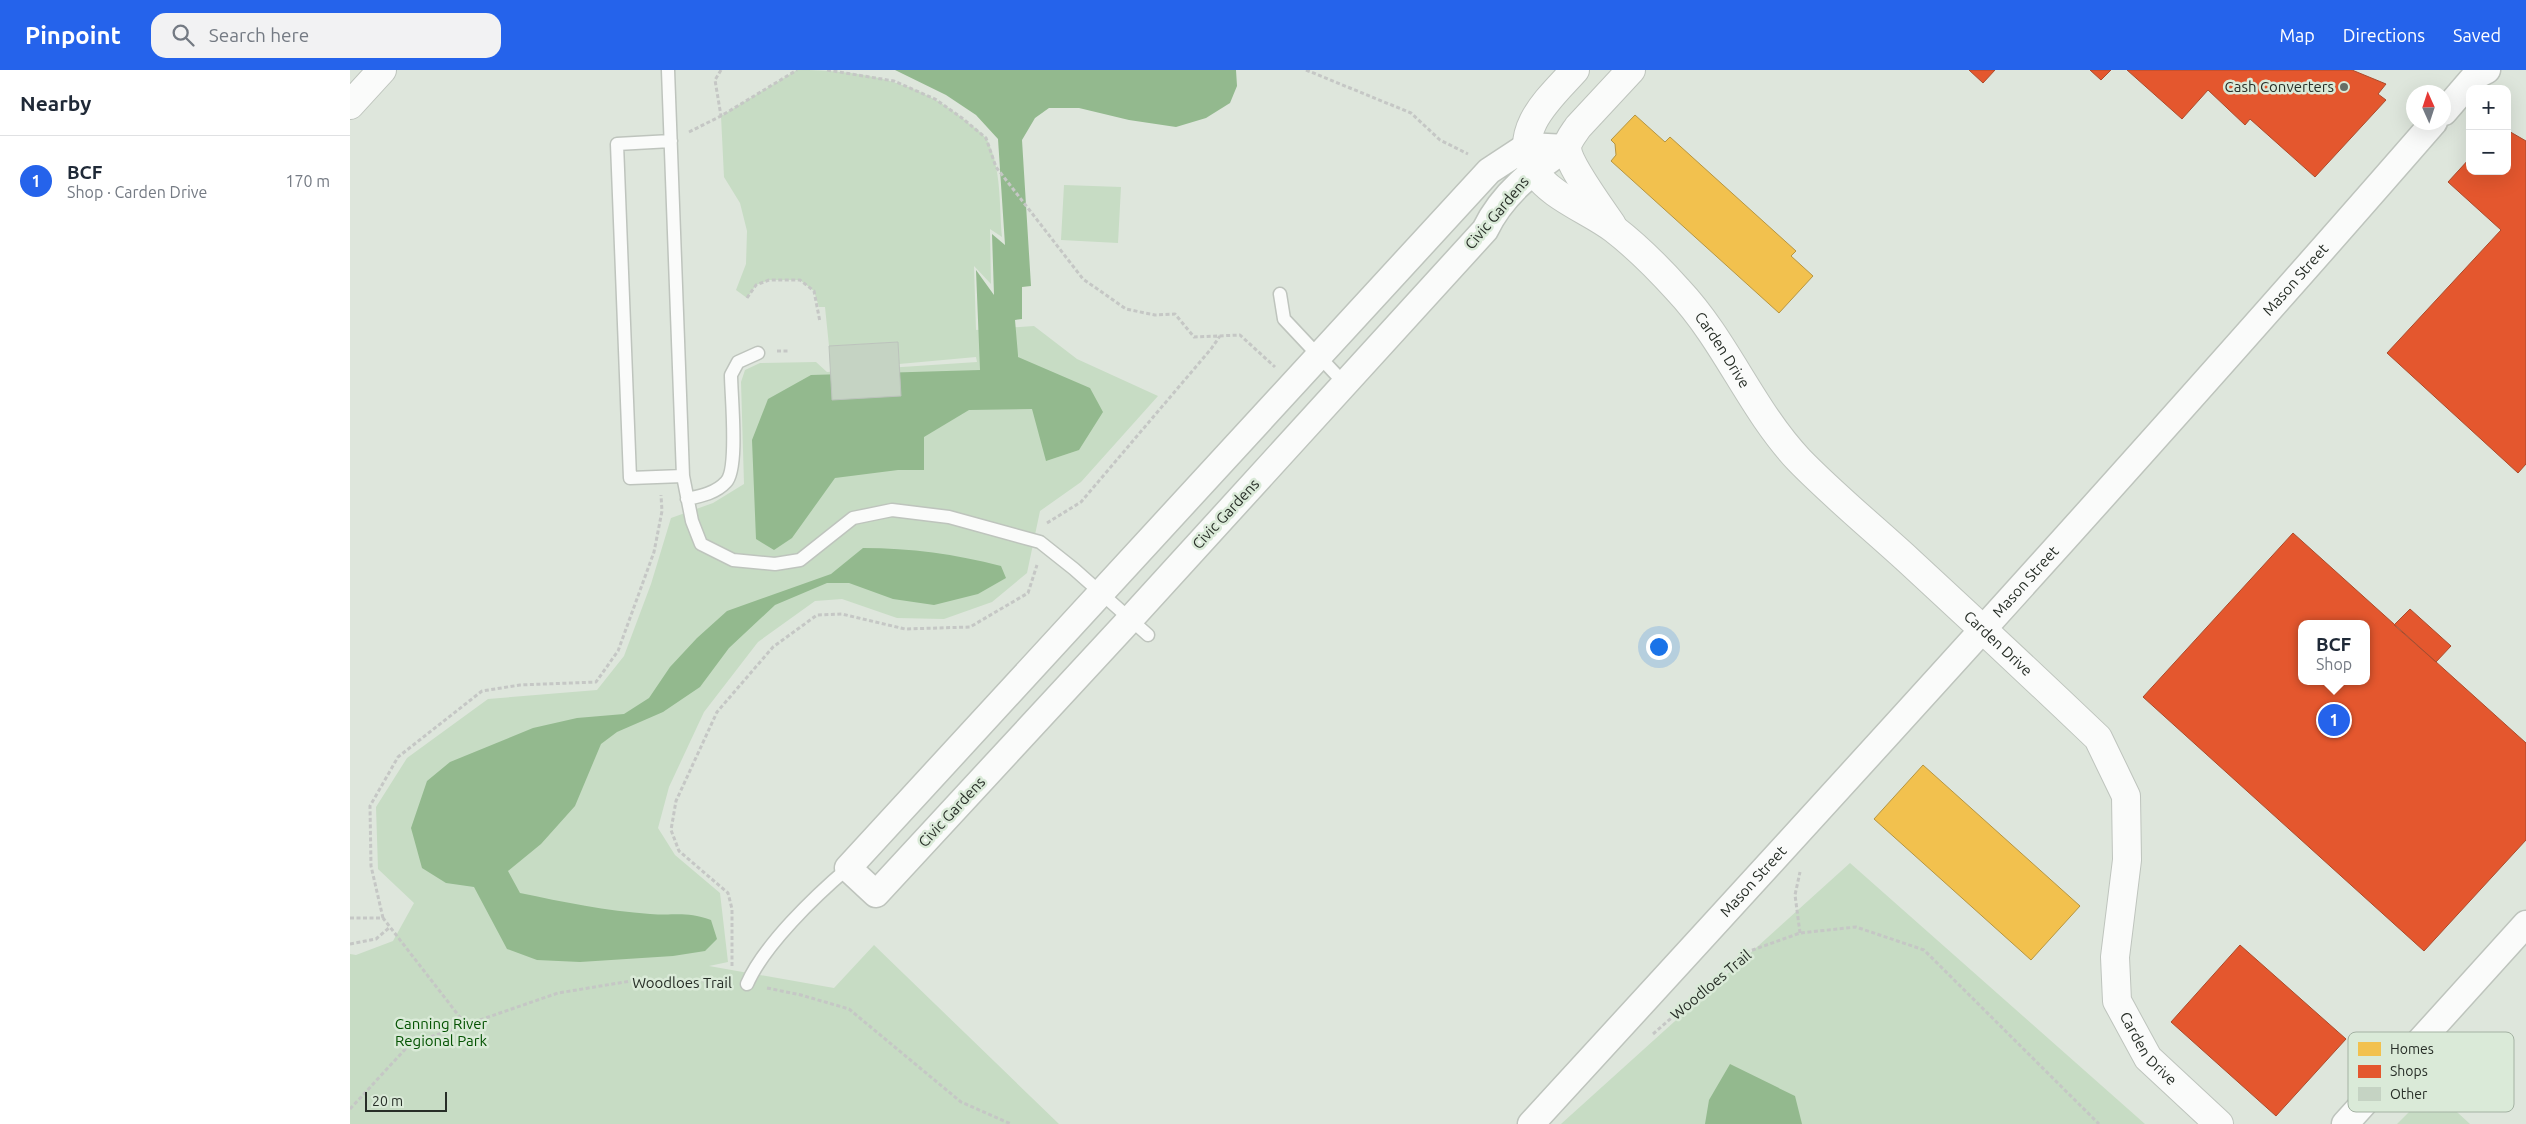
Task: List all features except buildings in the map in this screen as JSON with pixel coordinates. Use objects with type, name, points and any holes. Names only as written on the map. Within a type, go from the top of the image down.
[{"type":"street","points":[[350,105],[382,70]]},
{"type":"street","points":[[1530,158],[1529,127],[1541,109],[1575,70]]},
{"type":"street","points":[[1567,148],[1578,127],[1631,70]]},
{"type":"street","points":[[2451,104],[2480,72]]},
{"type":"street","name":"Mason Street","points":[[1531,1124],[1984,630],[2275,305],[2427,130]]},
{"type":"street","name":"Civic Gardens","points":[[1530,158],[1492,214],[1485,230],[1345,384],[1139,627],[876,894],[848,868],[1317,356],[1489,171],[1530,158],[1567,148]]},
{"type":"street","name":"Carden Drive","points":[[1567,148],[1572,164],[1614,229]]},
{"type":"street","name":"Carden Drive","points":[[1530,158],[1551,188],[1575,206],[1614,229],[1678,290],[1714,333],[1754,400],[1798,458],[2098,738],[2126,796],[2127,860],[2115,957],[2117,1001],[2148,1058],[2219,1124]]},
{"type":"street","points":[[2428,1032],[2526,924]]},
{"type":"street","points":[[2345,1124],[2356,1112]]},
{"type":"lane","points":[[668,70],[683,476],[701,544],[733,560],[775,564],[800,560],[853,518],[892,510],[949,517],[1040,542],[1139,627]]},
{"type":"lane","points":[[671,141],[617,144],[630,478],[683,476]]},
{"type":"lane","points":[[1280,294],[1284,319],[1345,384]]},
{"type":"lane","points":[[688,499],[709,494],[727,482],[734,461],[731,375],[738,362],[758,353]]},
{"type":"lane","points":[[747,984],[754,968],[817,894],[848,868]]},
{"type":"path","points":[[721,70],[715,80],[721,116]]},
{"type":"path","points":[[671,141],[721,116],[797,70]]},
{"type":"path","points":[[827,70],[894,81],[935,99],[986,138],[996,167],[1083,279],[1126,309],[1155,314],[1174,314],[1194,337],[1240,335],[1292,384]]},
{"type":"path","points":[[1306,70],[1411,114],[1440,140],[1470,154]]},
{"type":"path","points":[[747,298],[756,285],[769,280],[800,280],[814,291],[820,322]]},
{"type":"path","points":[[732,981],[732,909],[728,893],[680,851],[671,830],[676,801],[717,712],[774,647],[817,615],[842,614],[905,629],[970,627],[1028,593],[1037,567],[1040,542],[1046,524],[1081,502],[1211,350],[1220,336]]},
{"type":"path","points":[[466,1025],[383,918],[371,866],[370,806],[398,757],[482,691],[520,685],[596,682],[618,651],[654,552],[662,511],[660,477]]},
{"type":"path","points":[[1795,836],[1806,849],[1795,895],[1800,933]]},
{"type":"path","points":[[350,918],[383,918]]},
{"type":"path","points":[[350,944],[376,939],[390,927]]},
{"type":"path","name":"Woodloes Trail","points":[[1647,1040],[1747,952],[1800,933],[1856,927],[1924,950],[2099,1124]]},
{"type":"path","name":"Woodloes Trail","points":[[350,1109],[410,1044],[558,993],[637,980],[732,981],[801,995],[849,1009],[961,1102],[1011,1124]]},
{"type":"green space","name":"Canning River Regional Park","points":[[797,70],[866,75],[908,87],[929,96],[948,108],[980,133],[987,140],[992,151],[998,175],[1002,237],[990,229],[991,284],[974,266],[976,330],[1034,326],[1077,359],[1158,396],[1081,482],[1040,511],[1027,573],[992,602],[944,619],[897,618],[842,599],[815,601],[758,642],[704,712],[669,787],[658,828],[675,855],[720,893],[728,962],[709,966],[834,988],[874,945],[1059,1124],[350,1124],[350,954],[356,955],[393,941],[414,903],[378,869],[376,807],[407,758],[488,699],[597,690],[624,656],[651,584],[671,518],[713,503],[744,484],[741,382],[745,370],[760,363],[816,362],[827,372],[977,362],[976,357],[899,364],[898,342],[829,346],[825,307],[819,307],[814,291],[800,280],[769,280],[756,285],[747,298],[736,290],[746,264],[747,231],[740,203],[724,177],[721,116]]},
{"type":"green space","points":[[1064,185],[1121,187],[1118,243],[1061,240]]},
{"type":"green space","points":[[1850,863],[2145,1124],[1561,1124]]},
{"type":"green space","points":[[2409,1112],[2457,1112],[2470,1124],[2397,1124]]},
{"type":"shaded area","points":[[895,70],[1236,70],[1237,86],[1230,103],[1206,118],[1176,127],[1129,120],[1079,108],[1049,108],[1035,118],[1022,140],[1031,286],[1022,287],[1022,319],[1015,320],[1018,357],[1090,388],[1103,412],[1079,450],[1046,461],[1032,409],[969,410],[924,437],[924,470],[898,470],[835,478],[792,538],[774,550],[756,539],[752,440],[768,399],[811,375],[980,370],[976,270],[994,295],[992,234],[1005,245],[998,139],[976,115],[946,95]]},
{"type":"shaded area","points":[[863,548],[933,552],[967,558],[1001,566],[1006,578],[978,594],[934,605],[893,599],[849,583],[827,583],[775,605],[729,648],[700,687],[663,712],[617,732],[601,744],[575,806],[541,844],[508,871],[520,893],[618,911],[687,915],[711,920],[717,939],[705,951],[673,956],[580,962],[537,960],[507,949],[474,887],[446,883],[422,868],[411,828],[427,781],[450,762],[533,728],[577,718],[624,714],[649,698],[670,667],[697,638],[727,611],[831,574]]},
{"type":"shaded area","points":[[1730,1064],[1795,1096],[1802,1124],[1705,1124],[1709,1100]]},
{"type":"place","name":"Cash Converters","points":[[2344,87]]},
{"type":"place","name":"BCF","points":[[2334,720]]}]
